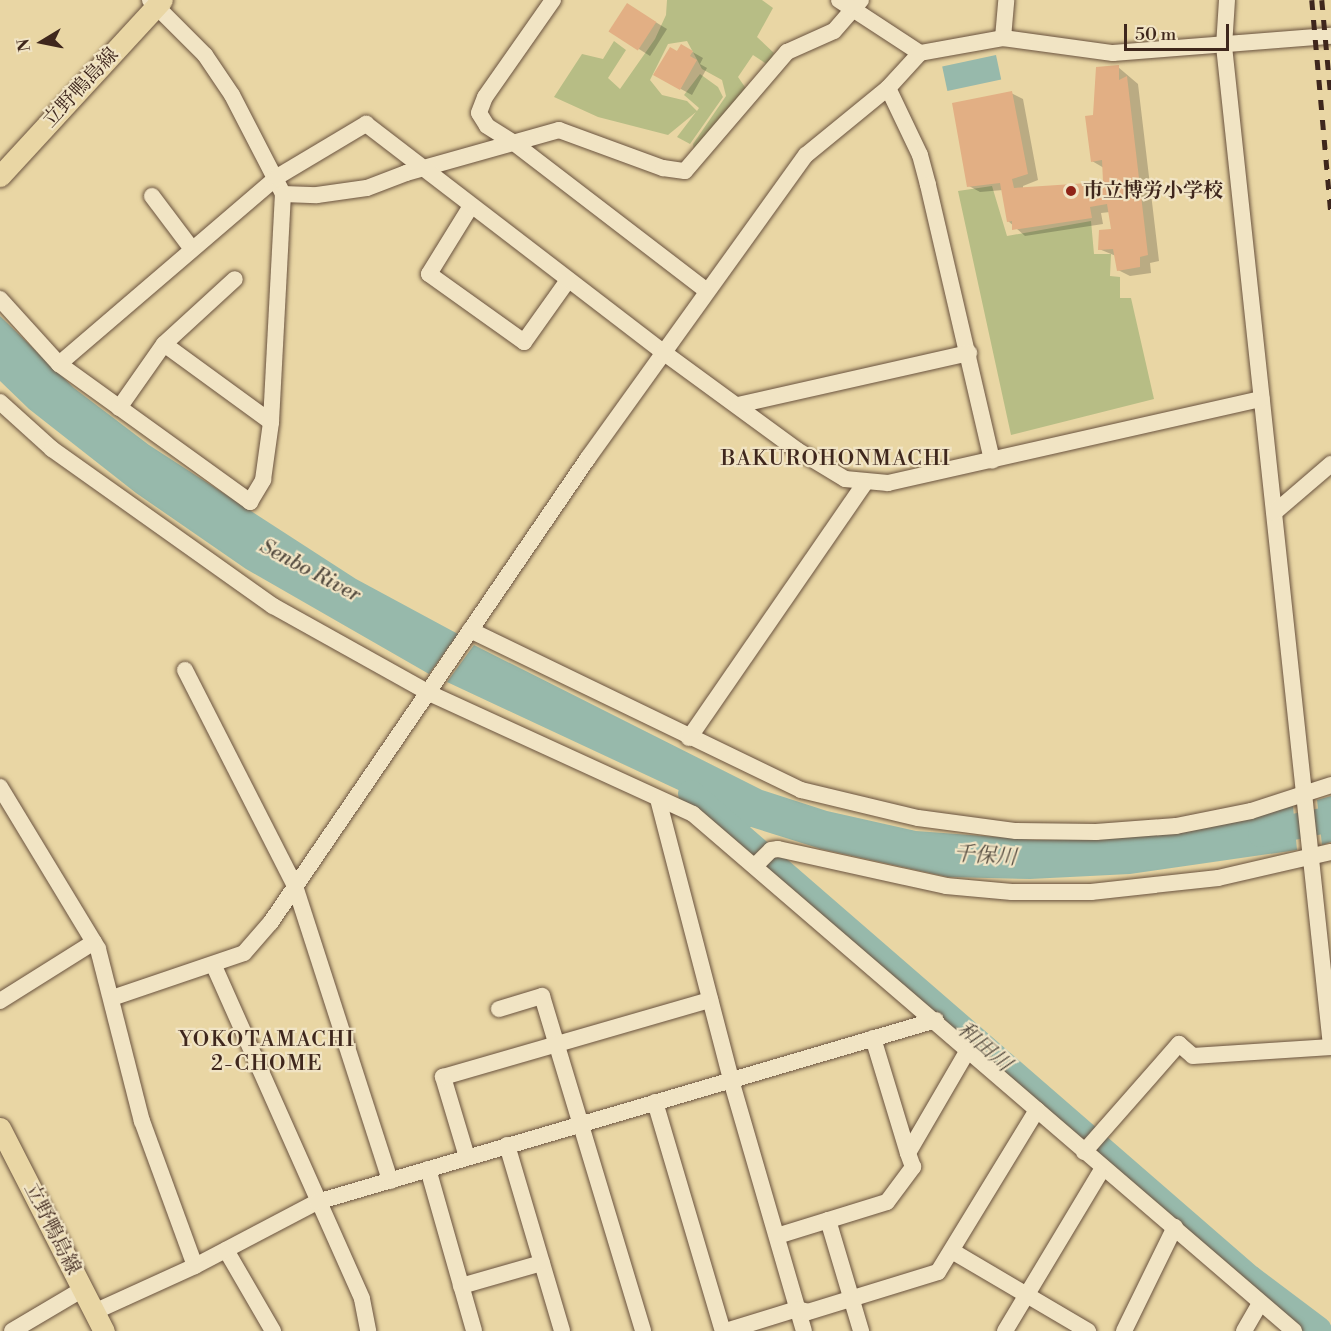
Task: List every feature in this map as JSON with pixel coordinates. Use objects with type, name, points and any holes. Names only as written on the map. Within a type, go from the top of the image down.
[{"type":"main road","name":"立野鴨島線","points":[[0,176],[156,2]]},
{"type":"main road","name":"立野鴨島線","points":[[0,1128],[104,1331]]},
{"type":"street","points":[[553,0],[485,97],[479,113],[487,126],[514,143],[707,291]]},
{"type":"street","points":[[839,0],[858,5],[920,52]]},
{"type":"street","points":[[1003,38],[1006,0]]},
{"type":"street","points":[[1086,1149],[1179,1044],[1193,1056],[1331,1046],[1224,46],[1227,0]]},
{"type":"street","points":[[0,299],[59,364],[250,502],[263,480],[271,422],[283,194],[277,177],[205,55],[156,2]]},
{"type":"street","points":[[283,194],[343,193],[559,130],[663,168],[685,171],[787,52],[834,31],[858,5]]},
{"type":"street","points":[[112,998],[214,966],[244,953],[295,886],[432,690],[663,352],[806,155],[888,88],[920,52],[1003,38],[1113,53],[1331,36]]},
{"type":"street","points":[[888,88],[920,155],[969,353],[992,461]]},
{"type":"street","points":[[59,364],[277,177],[366,124],[663,352],[820,466],[845,479],[864,483],[888,483],[1262,399]]},
{"type":"street","points":[[152,196],[192,249]]},
{"type":"street","points":[[471,206],[429,274],[524,342],[568,280]]},
{"type":"street","points":[[119,408],[164,344],[235,279]]},
{"type":"street","points":[[164,344],[271,422]]},
{"type":"street","points":[[738,405],[969,353]]},
{"type":"street","points":[[0,402],[52,449],[273,606],[432,690],[693,814],[762,858],[968,1050],[1086,1149],[1103,1168],[1175,1227],[1294,1331]]},
{"type":"street","points":[[1275,512],[1331,464]]},
{"type":"street","points":[[689,738],[864,483]]},
{"type":"street","points":[[469,633],[801,790],[918,818],[1016,831],[1096,832],[1176,825],[1251,811],[1306,796],[1331,785]]},
{"type":"street","points":[[185,670],[295,886],[390,1181]]},
{"type":"street","points":[[0,787],[94,942],[112,998],[142,1121],[195,1266]]},
{"type":"street","points":[[658,799],[731,1080],[804,1331]]},
{"type":"street","points":[[762,858],[946,886],[1012,892],[1091,892],[1169,885],[1311,854],[1331,852]]},
{"type":"street","points":[[0,1001],[94,942]]},
{"type":"street","points":[[214,966],[316,1203],[362,1299],[368,1331]]},
{"type":"street","points":[[499,1009],[542,996],[583,1123],[644,1331]]},
{"type":"street","points":[[466,1157],[443,1077],[710,999]]},
{"type":"street","points":[[94,1312],[195,1266],[316,1203],[936,1020]]},
{"type":"street","points":[[777,1236],[887,1202],[912,1167],[873,1038]]},
{"type":"street","points":[[908,1153],[968,1050]]},
{"type":"street","points":[[655,1102],[724,1331],[797,1309],[808,1312],[938,1272],[1037,1110]]},
{"type":"street","points":[[507,1145],[562,1331]]},
{"type":"street","points":[[1005,1331],[1103,1168]]},
{"type":"street","points":[[428,1169],[474,1331]]},
{"type":"street","points":[[828,1220],[861,1331]]},
{"type":"street","points":[[1124,1331],[1175,1227]]},
{"type":"street","points":[[225,1250],[273,1331]]},
{"type":"street","points":[[952,1251],[1027,1293],[1088,1331]]},
{"type":"street","points":[[461,1286],[542,1263]]},
{"type":"street","points":[[12,1331],[83,1289]]},
{"type":"street","points":[[1244,1331],[1260,1303]]},
{"type":"street","points":[[0,1324],[5,1331]]},
{"type":"green space","points":[[667,0],[762,0],[773,8],[757,37],[774,53],[768,65],[753,55],[738,77],[747,90],[694,150],[693,144],[726,96],[722,80],[702,69],[687,41],[668,44],[650,80],[662,95],[687,101],[697,111],[699,108],[684,95],[700,74],[718,87],[723,97],[690,144],[677,137],[696,112],[668,135],[598,117],[554,97],[582,54],[603,59],[614,41],[626,50],[608,78],[620,89],[655,39],[666,15]]},
{"type":"green space","points":[[992,186],[1007,236],[1091,221],[1094,254],[1111,254],[1110,276],[1120,277],[1120,298],[1131,298],[1154,399],[1011,435],[958,191]]},
{"type":"water","points":[[996,55],[1001,79],[947,91],[942,66]]},
{"type":"water","name":"Senbo River","points":[[0,316],[74,388],[149,445],[356,579],[458,634],[429,674],[246,569],[136,493],[29,409],[0,381]]},
{"type":"water","points":[[474,645],[762,790],[827,811],[916,831],[1037,840],[1095,838],[1227,821],[1293,806],[1297,850],[1130,874],[1030,879],[948,877],[821,849],[751,827],[741,830],[686,800],[687,794],[447,682]]},
{"type":"water","points":[[1331,796],[1331,842],[1322,845],[1317,800]]},
{"type":"building","points":[[627,3],[656,22],[638,51],[608,32]]},
{"type":"building","points":[[681,44],[693,51],[690,56],[697,60],[680,90],[653,75],[670,47],[677,51]]},
{"type":"building","points":[[1119,65],[1119,80],[1127,76],[1148,255],[1140,257],[1140,267],[1117,271],[1113,249],[1098,250],[1099,230],[1111,229],[1107,204],[1090,207],[1092,218],[1012,230],[1012,221],[1007,222],[1000,183],[967,187],[952,103],[1012,91],[1028,174],[1012,179],[1014,188],[1103,182],[1102,160],[1091,162],[1085,116],[1093,115],[1096,67]]},
{"type":"waterway","name":"和田川","points":[[691,793],[1250,1278],[1319,1330]]},
{"type":"waterway","name":"千保川","points":[[1261,834],[1331,819]]},
{"type":"railway","points":[[1312,0],[1331,211]]},
{"type":"railway","points":[[1322,0],[1331,97]]},
{"type":"place","name":"市立博労小学校","points":[[1071,191]]},
{"type":"district","name":"BAKUROHONMACHI","points":[[836,459]]},
{"type":"district","name":"YOKOTAMACHI 2-CHOME","points":[[267,1052]]}]
